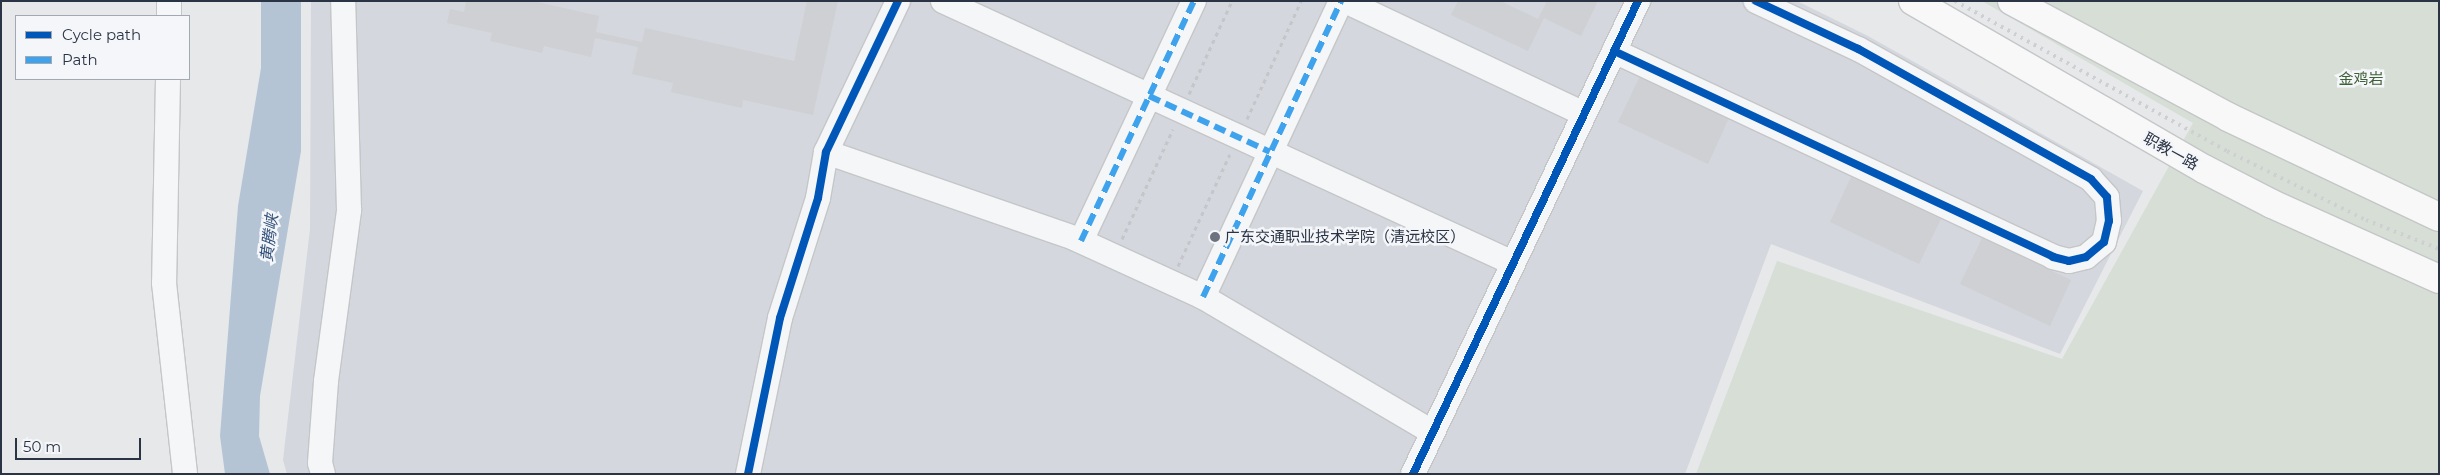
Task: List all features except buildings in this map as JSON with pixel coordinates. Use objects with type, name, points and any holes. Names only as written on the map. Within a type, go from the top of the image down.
[{"type":"main road","name":"职教一路","points":[[1913,1],[2204,169],[2272,204],[2439,279]]},
{"type":"main road","points":[[2012,1],[2228,116],[2439,217]]},
{"type":"street","points":[[169,1],[169,15]]},
{"type":"street","points":[[323,474],[320,463],[326,382],[349,210],[343,1]]},
{"type":"street","points":[[748,474],[780,318],[818,198],[826,152],[898,1]]},
{"type":"street","points":[[943,1],[1513,263]]},
{"type":"street","points":[[1081,241],[1194,1]]},
{"type":"street","points":[[1203,297],[1341,1]]},
{"type":"street","points":[[1345,1],[1584,114]]},
{"type":"street","points":[[1413,474],[1638,1]]},
{"type":"street","points":[[1614,51],[2053,257],[2069,261],[2086,257],[2104,242],[2109,221],[2107,197],[2091,179],[1858,49],[1756,1]]},
{"type":"street","points":[[168,80],[164,283],[185,474]]},
{"type":"street","points":[[826,152],[1081,241],[1203,297],[1432,432]]},
{"type":"shaded area","name":"广东交通职业技术学院（清远校区）","points":[[311,1],[1797,1],[1868,36],[2143,191],[2060,354],[1771,244],[1685,474],[287,474],[283,460],[310,229]]},
{"type":"green space","name":"金鸡岩","points":[[1982,1],[2439,1],[2439,474],[1696,474],[1777,261],[2062,359],[2193,123]]},
{"type":"water","name":"黄腾峡","points":[[261,1],[301,1],[301,151],[260,396],[259,436],[270,474],[225,474],[220,436],[238,206],[261,68]]},
{"type":"railway","points":[[1955,1],[2227,151],[2366,220],[2439,249]]},
{"type":"marked path","points":[[1081,241],[1194,1]]},
{"type":"marked path","points":[[1203,297],[1341,1]]},
{"type":"marked path","points":[[1149,96],[1270,152]]},
{"type":"cycle path","points":[[748,474],[780,318],[818,198],[826,152],[898,1]]},
{"type":"cycle path","points":[[1413,474],[1638,1]]},
{"type":"cycle path","points":[[1614,51],[2053,257],[2069,261],[2086,257],[2104,242],[2109,221],[2107,197],[2091,179],[1858,49],[1756,1]]},
{"type":"place","name":"广东交通职业技术学院（清远校区）","points":[[1215,237]]}]
